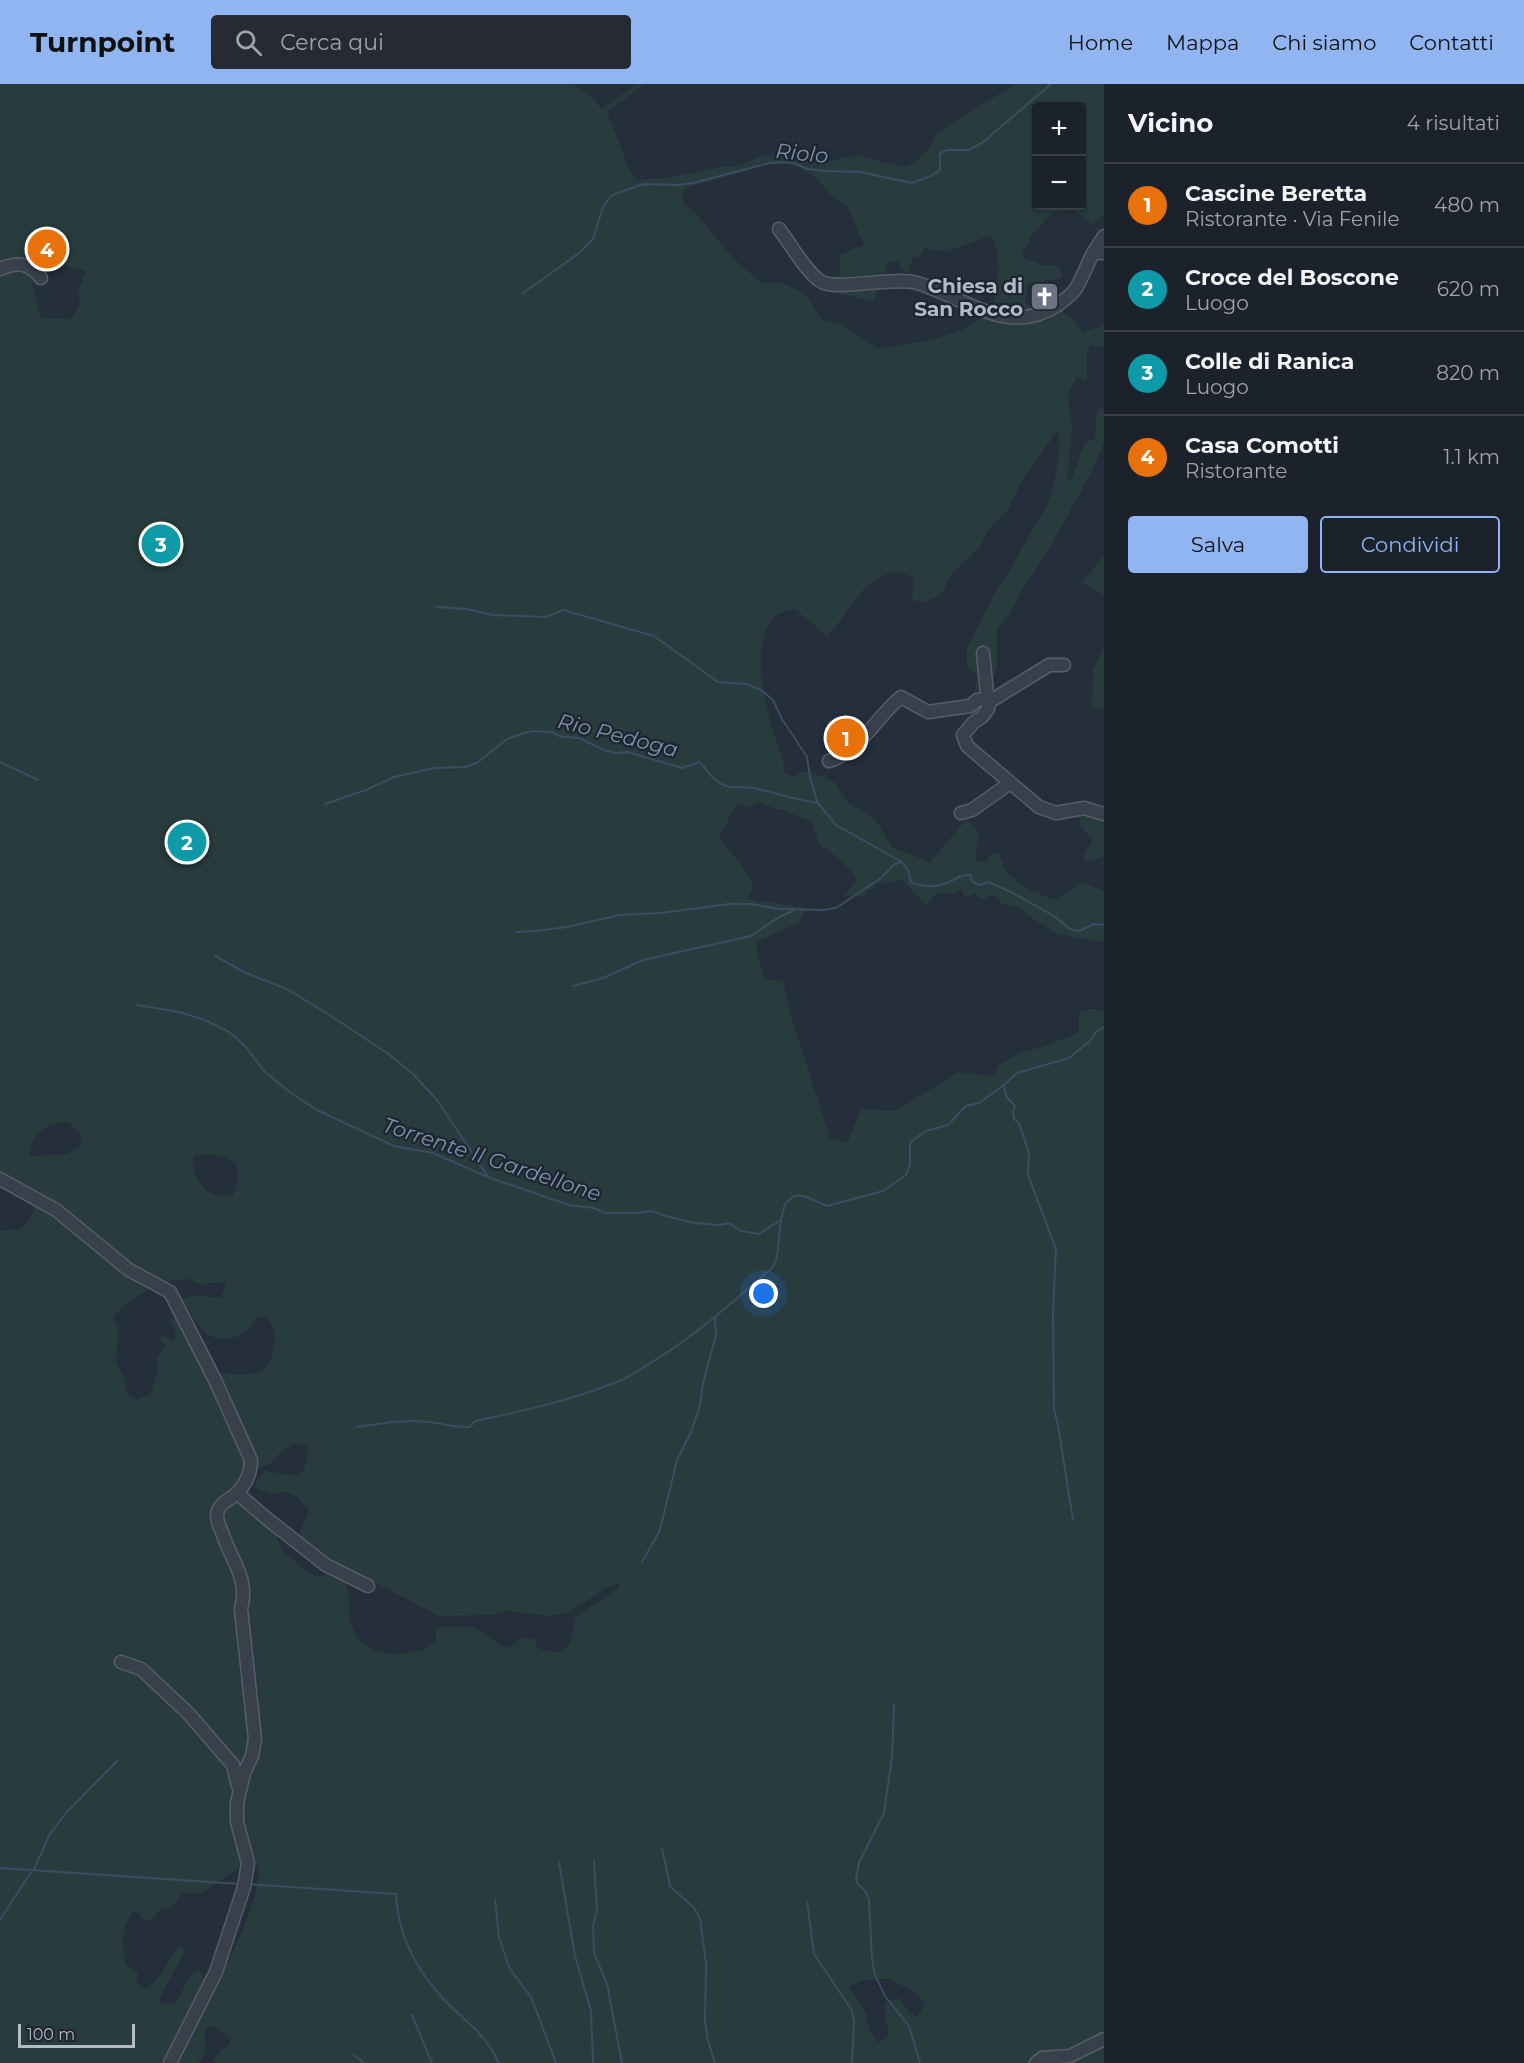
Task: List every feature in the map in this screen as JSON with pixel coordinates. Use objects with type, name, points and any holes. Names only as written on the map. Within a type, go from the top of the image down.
[{"type":"street","points":[[780,229],[810,271],[820,281],[829,285],[879,281],[915,282],[996,316],[1012,318],[1034,317],[1051,310],[1063,301],[1076,288],[1099,253],[1104,236]]},
{"type":"street","points":[[0,269],[24,263],[34,269],[41,278]]},
{"type":"street","points":[[983,653],[988,709],[963,735],[967,746],[1039,807],[1056,813],[1084,808],[1104,814]]},
{"type":"street","points":[[829,761],[838,758],[855,746],[901,696],[928,712],[970,706],[977,700],[988,700],[1049,665],[1064,665]]},
{"type":"street","points":[[961,813],[972,810],[1010,783]]},
{"type":"street","points":[[0,1179],[56,1210],[129,1269],[170,1292],[216,1380],[251,1460],[247,1480],[237,1493],[225,1501],[219,1509],[217,1518],[239,1571],[245,1594],[241,1609],[255,1739],[252,1756],[238,1790]]},
{"type":"street","points":[[237,1493],[326,1565],[368,1586]]},
{"type":"street","points":[[121,1662],[141,1670],[188,1713],[233,1765],[238,1790],[237,1822],[248,1863],[244,1887],[216,1972],[170,2063]]},
{"type":"street","points":[[1036,2063],[1042,2058],[1070,2055],[1104,2039]]},
{"type":"shaded area","points":[[0,84],[574,84],[595,100],[601,109],[637,84],[645,84],[607,112],[629,169],[637,180],[666,178],[736,166],[766,155],[785,153],[819,165],[845,157],[860,156],[902,167],[916,162],[930,147],[935,134],[1015,84],[1104,84],[1104,215],[1091,225],[1073,210],[1053,213],[1030,237],[1029,243],[1023,250],[1023,258],[1042,265],[1055,265],[1061,268],[1061,278],[1028,284],[1025,303],[1040,311],[1048,320],[1059,308],[1075,321],[1083,332],[1099,327],[1104,322],[1104,348],[1091,345],[1087,351],[1087,381],[1077,378],[1068,392],[1072,426],[1067,479],[1071,480],[1085,442],[1095,439],[1099,408],[1104,410],[1104,443],[1089,477],[1045,556],[1021,592],[1009,616],[997,628],[997,667],[990,688],[975,692],[977,674],[967,667],[967,648],[999,585],[1048,503],[1054,485],[1060,445],[1058,430],[1022,481],[1008,510],[988,530],[980,548],[951,574],[944,590],[935,598],[922,602],[912,600],[914,579],[899,571],[885,575],[865,588],[827,636],[795,609],[776,616],[765,632],[761,661],[767,707],[782,757],[784,773],[793,777],[804,771],[826,777],[835,783],[847,802],[875,819],[892,847],[930,862],[967,819],[979,833],[975,861],[984,862],[993,853],[999,854],[1006,872],[1031,892],[1037,891],[1055,900],[1081,882],[1104,891],[1104,942],[1057,934],[1018,907],[1002,904],[995,896],[990,896],[985,900],[979,898],[976,893],[964,898],[962,889],[953,893],[936,894],[926,905],[902,880],[876,885],[863,897],[843,895],[858,879],[841,860],[819,844],[812,822],[781,809],[776,810],[759,801],[749,807],[740,804],[733,810],[719,838],[748,874],[754,888],[746,899],[807,908],[798,923],[757,942],[757,953],[765,979],[783,981],[792,1019],[830,1138],[847,1143],[861,1109],[895,1111],[958,1072],[994,1076],[998,1065],[1022,1052],[1079,1033],[1079,1012],[1091,1009],[1104,1011],[1104,2063],[217,2063],[213,2060],[229,2045],[231,2037],[211,2025],[206,2028],[205,2049],[198,2063],[0,2063],[0,1231],[21,1229],[33,1211],[33,1203],[11,1188],[0,1189]],"holes":[[[762,163],[781,163],[800,168],[815,177],[832,196],[848,208],[864,245],[840,255],[839,294],[873,301],[878,290],[874,276],[885,274],[887,263],[898,261],[900,269],[908,273],[914,257],[919,258],[925,248],[947,252],[991,235],[998,264],[996,292],[991,312],[964,329],[936,339],[880,349],[842,325],[822,320],[808,298],[798,290],[780,282],[764,283],[757,279],[734,259],[696,213],[685,205],[682,192],[688,187],[751,170]],[[65,265],[86,271],[78,291],[80,305],[70,319],[41,318],[29,273]],[[68,1122],[79,1132],[82,1139],[79,1147],[68,1154],[30,1156],[33,1141],[41,1130]],[[213,1154],[229,1159],[238,1167],[238,1181],[233,1195],[225,1197],[209,1192],[197,1179],[193,1163],[195,1155]],[[189,1279],[198,1284],[227,1282],[221,1298],[196,1295],[182,1299],[200,1327],[215,1338],[235,1337],[249,1330],[259,1317],[268,1319],[275,1335],[270,1361],[266,1367],[253,1374],[213,1373],[183,1324],[175,1316],[170,1322],[176,1333],[173,1341],[162,1335],[159,1338],[165,1345],[156,1360],[158,1369],[151,1393],[138,1400],[127,1394],[125,1380],[116,1362],[119,1333],[113,1317],[120,1309],[147,1290],[178,1280]],[[297,1443],[309,1445],[305,1467],[297,1475],[264,1471],[255,1487],[270,1494],[287,1492],[298,1498],[309,1511],[299,1534],[345,1569],[439,1616],[491,1615],[508,1611],[547,1616],[568,1613],[608,1587],[619,1583],[619,1588],[575,1617],[570,1642],[563,1651],[538,1648],[534,1639],[523,1638],[508,1647],[502,1646],[474,1627],[443,1626],[436,1629],[436,1640],[432,1644],[414,1652],[389,1654],[372,1649],[365,1645],[354,1632],[349,1615],[346,1585],[331,1572],[323,1576],[311,1575],[282,1550],[275,1532],[242,1503],[236,1501],[245,1473],[270,1464],[282,1451]],[[256,1862],[257,1888],[252,1906],[214,1990],[203,1979],[200,1969],[193,1972],[175,2003],[164,2004],[158,2001],[183,1955],[183,1948],[178,1947],[160,1976],[144,1989],[137,1982],[138,1972],[127,1966],[123,1944],[124,1930],[134,1910],[147,1922],[160,1911],[171,1908],[182,1893],[200,1894],[236,1870]],[[890,1979],[916,1993],[925,2004],[917,2017],[908,2011],[900,1998],[884,2003],[887,2038],[877,2042],[869,2030],[866,2014],[849,1987],[864,1980]]]},
{"type":"shaded area","points":[[1104,556],[1104,595],[1082,582]]},
{"type":"shaded area","points":[[1104,646],[1104,709],[1092,708],[1093,670]]},
{"type":"shaded area","points":[[1079,812],[1104,817],[1104,856],[1085,862],[1084,853],[1093,840],[1080,826]]},
{"type":"waterway","name":"Riolo","points":[[522,294],[579,253],[593,239],[603,207],[612,195],[644,184],[693,183],[770,163],[791,162],[808,169],[860,172],[912,183],[940,170],[940,153],[947,150],[969,150],[982,143],[1051,84]]},
{"type":"waterway","points":[[437,607],[467,609],[492,615],[546,617],[563,610],[654,636],[718,682],[747,684],[761,690],[773,700],[782,719],[807,757],[817,801]]},
{"type":"waterway","name":"Rio Pedoga","points":[[325,804],[366,790],[394,777],[435,768],[465,767],[477,763],[507,739],[524,733],[552,732],[559,736],[579,738],[604,750],[616,753],[628,752],[682,768],[699,762],[715,780],[727,786],[754,788],[818,803],[836,825],[902,862],[908,870],[911,882],[916,884],[936,886],[970,875],[973,882],[979,885],[989,882],[1013,893],[1054,916],[1070,929],[1079,931],[1094,924],[1104,925]]},
{"type":"waterway","points":[[0,762],[38,780]]},
{"type":"waterway","points":[[516,932],[567,927],[620,915],[661,913],[729,904],[751,904],[779,909],[836,908],[881,878],[895,864],[902,862]]},
{"type":"waterway","points":[[573,986],[603,978],[643,960],[751,936],[779,917],[793,911]]},
{"type":"waterway","points":[[215,956],[246,973],[287,989],[387,1053],[413,1074],[437,1100],[487,1175]]},
{"type":"waterway","name":"Torrente Il Gardellone","points":[[137,1005],[179,1012],[205,1020],[229,1032],[245,1046],[265,1072],[291,1093],[317,1110],[394,1146],[433,1153],[488,1177],[569,1205],[594,1208],[605,1213],[652,1211],[695,1223],[718,1225],[729,1223],[741,1231],[759,1234],[781,1220],[785,1204],[794,1196],[804,1196],[827,1206],[883,1191],[906,1175],[910,1165],[910,1144],[913,1140],[926,1131],[948,1125],[966,1106],[979,1103],[1017,1073],[1069,1058],[1104,1027]]},
{"type":"waterway","points":[[1004,1086],[1006,1096],[1015,1106],[1014,1119],[1019,1123],[1029,1153],[1028,1175],[1056,1249],[1053,1315],[1054,1409],[1073,1520]]},
{"type":"waterway","points":[[356,1427],[410,1421],[470,1427],[475,1421],[566,1399],[624,1379],[686,1339],[773,1267],[777,1257],[781,1220]]},
{"type":"waterway","points":[[642,1562],[660,1530],[677,1460],[691,1432],[700,1406],[703,1383],[716,1335],[715,1318]]},
{"type":"waterway","points":[[894,1705],[892,1757],[884,1813],[859,1863],[856,1878],[869,1900],[875,1975],[885,1996],[909,2026],[920,2063]]},
{"type":"waterway","points":[[0,1920],[34,1870],[49,1835],[66,1813],[117,1761]]},
{"type":"waterway","points":[[662,1848],[670,1886],[694,1908],[700,1918],[706,1964],[705,2020],[708,2041],[715,2063]]},
{"type":"waterway","points":[[594,1861],[597,1910],[593,1926],[594,1953],[607,1984],[622,2063]]},
{"type":"waterway","points":[[559,1862],[575,1956],[591,2011],[593,2063]]},
{"type":"waterway","points":[[0,1868],[240,1884]]},
{"type":"waterway","points":[[248,1884],[396,1894],[400,1922],[414,1960],[447,2003],[486,2042],[499,2063]]},
{"type":"waterway","points":[[495,1900],[499,1938],[510,1969],[531,1997],[556,2063]]},
{"type":"waterway","points":[[807,1902],[814,1954],[851,2009],[854,2020],[852,2063]]},
{"type":"waterway","points":[[412,2015],[432,2063]]},
{"type":"waterway","points":[[354,2055],[364,2063]]},
{"type":"place","name":"Casa Comotti","points":[[47,249]]},
{"type":"place","name":"Chiesa di San Rocco","points":[[1044,297]]},
{"type":"place","name":"Colle di Ranica","points":[[161,544]]},
{"type":"place","name":"Cascine Beretta","points":[[846,738]]},
{"type":"place","name":"Croce del Boscone","points":[[187,842]]}]
